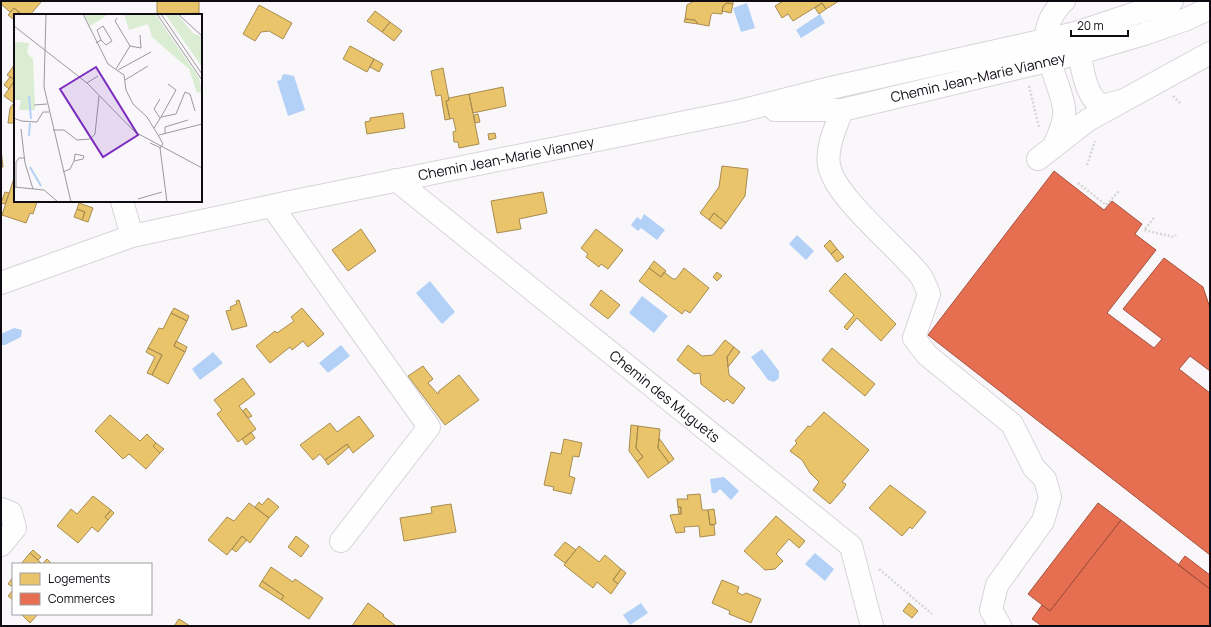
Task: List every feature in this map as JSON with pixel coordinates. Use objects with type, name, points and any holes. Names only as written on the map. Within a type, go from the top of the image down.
[{"type":"street","points":[[1044,146],[1062,127],[1064,108],[1047,50],[1050,18],[1062,1]]},
{"type":"street","name":"Chemin Jean-Marie Vianney","points":[[1078,43],[1172,1]]},
{"type":"street","name":"Chemin Jean-Marie Vianney","points":[[1,283],[132,236],[396,180],[740,111],[835,87],[1047,50],[1078,43],[1144,34],[1187,19],[1210,8]]},
{"type":"street","points":[[1078,43],[1090,94],[1097,103],[1102,106],[1125,100]]},
{"type":"street","name":"Chemin Jean-Marie Vianney","points":[[740,111],[842,110],[1047,50]]},
{"type":"street","points":[[1044,146],[1092,129],[1125,100],[1209,54]]},
{"type":"street","points":[[1064,108],[1092,129]]},
{"type":"street","points":[[842,110],[831,139],[829,165],[835,182],[848,200],[921,276],[929,294],[914,338],[926,355],[1012,424],[1034,468],[1046,480],[1050,497],[1043,521],[997,586],[992,610],[1000,626]]},
{"type":"street","name":"Chemin des Muguets","points":[[396,180],[851,546],[872,626]]},
{"type":"street","points":[[122,202],[132,236]]},
{"type":"street","points":[[272,206],[429,428],[341,541]]},
{"type":"street","points":[[1,509],[11,513],[15,528],[1,545]]},
{"type":"path","points":[[1028,83],[1044,146]]},
{"type":"path","points":[[1087,165],[1092,129]]},
{"type":"path","points":[[1078,183],[1106,206],[1119,191]]},
{"type":"path","points":[[1154,218],[1144,230],[1174,237],[1176,235]]},
{"type":"path","points":[[874,565],[932,614]]},
{"type":"water","points":[[747,3],[755,28],[741,32],[733,8]]},
{"type":"water","points":[[820,14],[825,23],[801,38],[796,30]]},
{"type":"water","points":[[284,74],[294,76],[305,110],[288,116],[277,81],[281,80]]},
{"type":"water","points":[[644,214],[665,230],[657,240],[641,228],[638,231],[631,225],[637,217],[641,220]]},
{"type":"water","points":[[797,235],[814,251],[806,260],[789,244]]},
{"type":"water","points":[[430,281],[455,312],[442,324],[416,293]]},
{"type":"water","points":[[642,296],[668,316],[654,333],[629,313]]},
{"type":"water","points":[[14,328],[22,330],[21,337],[5,345],[1,345],[1,334]]},
{"type":"water","points":[[341,345],[350,356],[328,373],[319,363]]},
{"type":"water","points":[[762,349],[779,371],[779,378],[774,382],[768,380],[751,357]]},
{"type":"water","points":[[213,352],[223,363],[200,380],[192,369]]},
{"type":"water","points":[[724,477],[739,491],[731,500],[720,489],[716,493],[712,493],[710,479]]},
{"type":"water","points":[[815,553],[834,569],[825,581],[805,564]]},
{"type":"water","points":[[641,603],[648,613],[630,625],[623,615]]},
{"type":"building: Logements","points":[[1,1],[41,1],[31,14],[22,14],[14,8],[10,12],[1,4]]},
{"type":"building: Logements","points":[[157,1],[199,1],[199,13],[157,14]]},
{"type":"building: Logements","points":[[694,1],[733,1],[733,4],[727,3],[723,6],[722,14],[713,13],[711,15],[709,26],[698,24],[695,20],[685,19],[687,5]]},
{"type":"building: Logements","points":[[783,1],[839,1],[826,9],[822,3],[793,21],[788,14],[782,18],[775,6]]},
{"type":"building: Logements","points":[[727,3],[733,4],[731,13],[722,11],[723,6]]},
{"type":"building: Logements","points":[[822,3],[826,9],[819,14],[815,8]]},
{"type":"building: Logements","points":[[259,5],[292,23],[283,39],[269,31],[261,32],[255,41],[243,34]]},
{"type":"building: Logements","points":[[14,8],[19,12],[14,14],[13,19],[8,15]]},
{"type":"building: Logements","points":[[375,11],[390,22],[382,32],[367,21]]},
{"type":"building: Logements","points":[[685,19],[695,20],[698,24],[684,22]]},
{"type":"building: Logements","points":[[390,22],[402,31],[394,41],[382,32]]},
{"type":"building: Logements","points":[[350,46],[374,59],[367,72],[343,59]]},
{"type":"building: Logements","points":[[374,59],[383,64],[379,72],[370,67]]},
{"type":"building: Logements","points":[[14,65],[14,79],[7,75]]},
{"type":"building: Logements","points":[[443,68],[449,100],[446,101],[450,119],[445,120],[441,95],[436,96],[431,71]]},
{"type":"building: Logements","points":[[10,77],[14,79],[9,89],[4,85]]},
{"type":"building: Logements","points":[[14,81],[14,103],[4,96]]},
{"type":"building: Logements","points":[[503,87],[506,106],[473,113],[469,94]]},
{"type":"building: Logements","points":[[469,94],[479,144],[459,148],[458,142],[454,142],[453,132],[456,131],[453,118],[450,119],[446,101],[449,100],[449,98]]},
{"type":"building: Logements","points":[[14,103],[14,123],[8,123],[10,108]]},
{"type":"building: Logements","points":[[403,113],[405,128],[367,134],[365,122],[370,121],[370,118]]},
{"type":"building: Logements","points":[[478,114],[480,122],[475,123],[474,115]]},
{"type":"building: Logements","points":[[495,133],[496,138],[489,140],[488,134]]},
{"type":"building: Logements","points":[[1,149],[3,167],[1,167]]},
{"type":"building: Logements","points":[[722,166],[748,169],[745,196],[726,223],[714,213],[709,220],[700,213],[719,187]]},
{"type":"building: Logements","points":[[14,178],[14,202],[37,202],[33,214],[30,213],[26,223],[2,215]]},
{"type":"building: Logements","points":[[5,192],[9,193],[5,204],[1,203]]},
{"type":"building: Logements","points":[[543,192],[547,213],[519,219],[521,229],[497,233],[491,201]]},
{"type":"building: Logements","points":[[79,203],[93,208],[88,222],[82,220],[85,212],[77,209]]},
{"type":"building: Logements","points":[[77,209],[85,212],[82,220],[74,217]]},
{"type":"building: Logements","points":[[714,213],[726,223],[721,229],[709,220]]},
{"type":"building: Logements","points":[[361,229],[376,251],[348,271],[332,250]]},
{"type":"building: Logements","points":[[596,229],[623,250],[608,269],[601,264],[599,267],[586,257],[588,254],[581,248]]},
{"type":"building: Logements","points":[[830,240],[837,249],[831,254],[824,246]]},
{"type":"building: Logements","points":[[837,249],[844,257],[837,262],[831,254]]},
{"type":"building: Logements","points":[[654,261],[666,271],[661,277],[649,268]]},
{"type":"building: Logements","points":[[649,268],[661,277],[664,272],[673,279],[676,279],[684,268],[709,288],[690,313],[685,310],[682,314],[639,281]]},
{"type":"building: Logements","points":[[717,272],[722,276],[717,281],[713,277]]},
{"type":"building: Logements","points":[[845,273],[896,324],[881,341],[857,318],[847,330],[844,327],[854,315],[829,291]]},
{"type":"building: Logements","points":[[601,290],[620,305],[608,319],[590,305]]},
{"type":"building: Logements","points":[[239,300],[247,326],[232,330],[226,311],[231,310],[230,307],[237,304],[236,301]]},
{"type":"building: Logements","points":[[174,308],[189,316],[187,321],[171,313]]},
{"type":"building: Logements","points":[[302,308],[324,334],[308,347],[303,341],[292,350],[290,347],[270,363],[256,346],[275,331],[277,333],[294,321],[291,317]]},
{"type":"building: Logements","points":[[171,313],[187,321],[174,346],[185,352],[168,384],[152,375],[162,355],[148,348],[159,328],[163,329]]},
{"type":"building: Logements","points":[[725,340],[734,347],[727,357],[729,375],[745,388],[733,404],[727,399],[724,402],[701,384],[700,373],[694,374],[677,360],[688,345],[702,356],[713,355]]},
{"type":"building: Logements","points":[[176,341],[187,347],[185,352],[174,346]]},
{"type":"building: Logements","points":[[734,347],[740,352],[728,367],[727,357]]},
{"type":"building: Logements","points":[[148,348],[162,355],[152,375],[147,373],[155,357],[146,352]]},
{"type":"building: Logements","points":[[832,348],[875,384],[865,396],[822,360]]},
{"type":"building: Logements","points":[[423,366],[433,379],[428,383],[438,394],[439,391],[459,375],[479,400],[445,425],[408,376]]},
{"type":"building: Logements","points":[[243,378],[255,394],[239,406],[256,429],[238,442],[217,414],[222,410],[214,400]]},
{"type":"building: Logements","points":[[246,408],[252,416],[248,418],[243,411]]},
{"type":"building: Logements","points":[[824,412],[869,450],[842,482],[846,484],[844,488],[830,504],[813,490],[819,482],[810,473],[802,460],[790,451],[797,443],[795,441],[808,426],[810,427]]},
{"type":"building: Logements","points":[[110,415],[140,441],[147,434],[156,443],[153,446],[160,453],[146,469],[129,454],[123,459],[95,431]]},
{"type":"building: Logements","points":[[359,416],[374,436],[353,453],[347,444],[325,460],[320,454],[313,460],[300,445],[330,423],[337,432]]},
{"type":"building: Logements","points":[[631,425],[638,426],[636,448],[643,457],[637,462],[629,451]]},
{"type":"building: Logements","points":[[638,426],[660,429],[658,448],[669,463],[648,478],[637,462],[643,457],[636,448]]},
{"type":"building: Logements","points":[[251,432],[255,438],[246,445],[242,439]]},
{"type":"building: Logements","points":[[659,438],[674,459],[669,463],[658,448]]},
{"type":"building: Logements","points":[[564,439],[582,443],[579,457],[573,456],[569,476],[575,478],[571,494],[553,490],[554,487],[544,485],[551,452],[561,454]]},
{"type":"building: Logements","points":[[156,443],[164,449],[160,453],[153,446]]},
{"type":"building: Logements","points":[[347,444],[349,447],[328,465],[325,460]]},
{"type":"building: Logements","points":[[890,485],[926,512],[912,529],[910,527],[902,536],[869,508]]},
{"type":"building: Logements","points":[[700,494],[702,510],[708,510],[710,525],[714,525],[715,535],[700,537],[699,526],[684,527],[685,532],[676,533],[670,515],[681,514],[681,507],[678,507],[677,499],[688,499],[687,495]]},
{"type":"building: Logements","points":[[93,496],[111,510],[105,517],[108,520],[98,532],[92,527],[78,543],[57,526],[71,509],[77,514]]},
{"type":"building: Logements","points":[[268,498],[279,507],[269,518],[255,507],[259,502],[262,505]]},
{"type":"building: Logements","points":[[249,503],[269,518],[250,543],[242,536],[227,555],[208,540],[227,517],[234,521]]},
{"type":"building: Logements","points":[[451,504],[456,532],[404,541],[400,518],[432,513],[431,507]]},
{"type":"building: Logements","points":[[678,507],[681,507],[681,514],[679,514]]},
{"type":"building: Logements","points":[[714,509],[716,524],[710,525],[708,510]]},
{"type":"building: Logements","points":[[111,510],[114,513],[108,520],[105,517]]},
{"type":"building: Logements","points":[[776,516],[805,541],[799,548],[789,539],[776,554],[783,561],[775,569],[765,570],[744,551]]},
{"type":"building: Logements","points":[[242,536],[247,540],[236,552],[232,549]]},
{"type":"building: Logements","points":[[296,536],[309,546],[301,557],[288,547]]},
{"type":"building: Logements","points":[[565,542],[576,550],[565,563],[554,555]]},
{"type":"building: Logements","points":[[579,546],[599,562],[605,555],[621,569],[613,580],[618,584],[611,594],[597,582],[593,588],[564,565]]},
{"type":"building: Logements","points":[[33,550],[41,557],[38,560],[30,553]]},
{"type":"building: Logements","points":[[30,553],[41,563],[22,563]]},
{"type":"building: Logements","points":[[47,559],[51,563],[43,563]]},
{"type":"building: Logements","points":[[271,567],[293,582],[295,579],[323,598],[309,619],[281,600],[284,596],[262,581]]},
{"type":"building: Logements","points":[[621,569],[626,573],[618,584],[613,580]]},
{"type":"building: Logements","points":[[12,578],[12,586],[8,584]]},
{"type":"building: Logements","points":[[722,580],[739,587],[737,592],[742,595],[746,593],[761,599],[751,623],[729,614],[730,611],[712,603]]},
{"type":"building: Logements","points":[[262,581],[284,596],[281,600],[259,586]]},
{"type":"building: Logements","points":[[12,591],[12,599],[8,596]]},
{"type":"building: Logements","points":[[368,603],[384,615],[383,616],[396,626],[352,626]]},
{"type":"building: Logements","points":[[909,603],[918,611],[912,618],[903,611]]},
{"type":"building: Logements","points":[[22,615],[37,615],[30,623]]},
{"type":"building: Logements","points":[[179,619],[190,626],[174,626]]},
{"type":"building: Commerces","points":[[1054,171],[1104,210],[1112,201],[1142,224],[1135,234],[1156,250],[1107,313],[1154,348],[1162,339],[1123,309],[1164,258],[1203,287],[1210,308],[1210,371],[1190,356],[1179,369],[1210,393],[1210,555],[928,335]]},
{"type":"building: Commerces","points":[[1098,503],[1121,520],[1050,611],[1028,594]]},
{"type":"building: Commerces","points":[[1121,520],[1210,589],[1210,626],[1042,626],[1032,619],[1042,605],[1050,611]]},
{"type":"building: Commerces","points":[[1185,556],[1210,575],[1210,589],[1178,565]]}]
